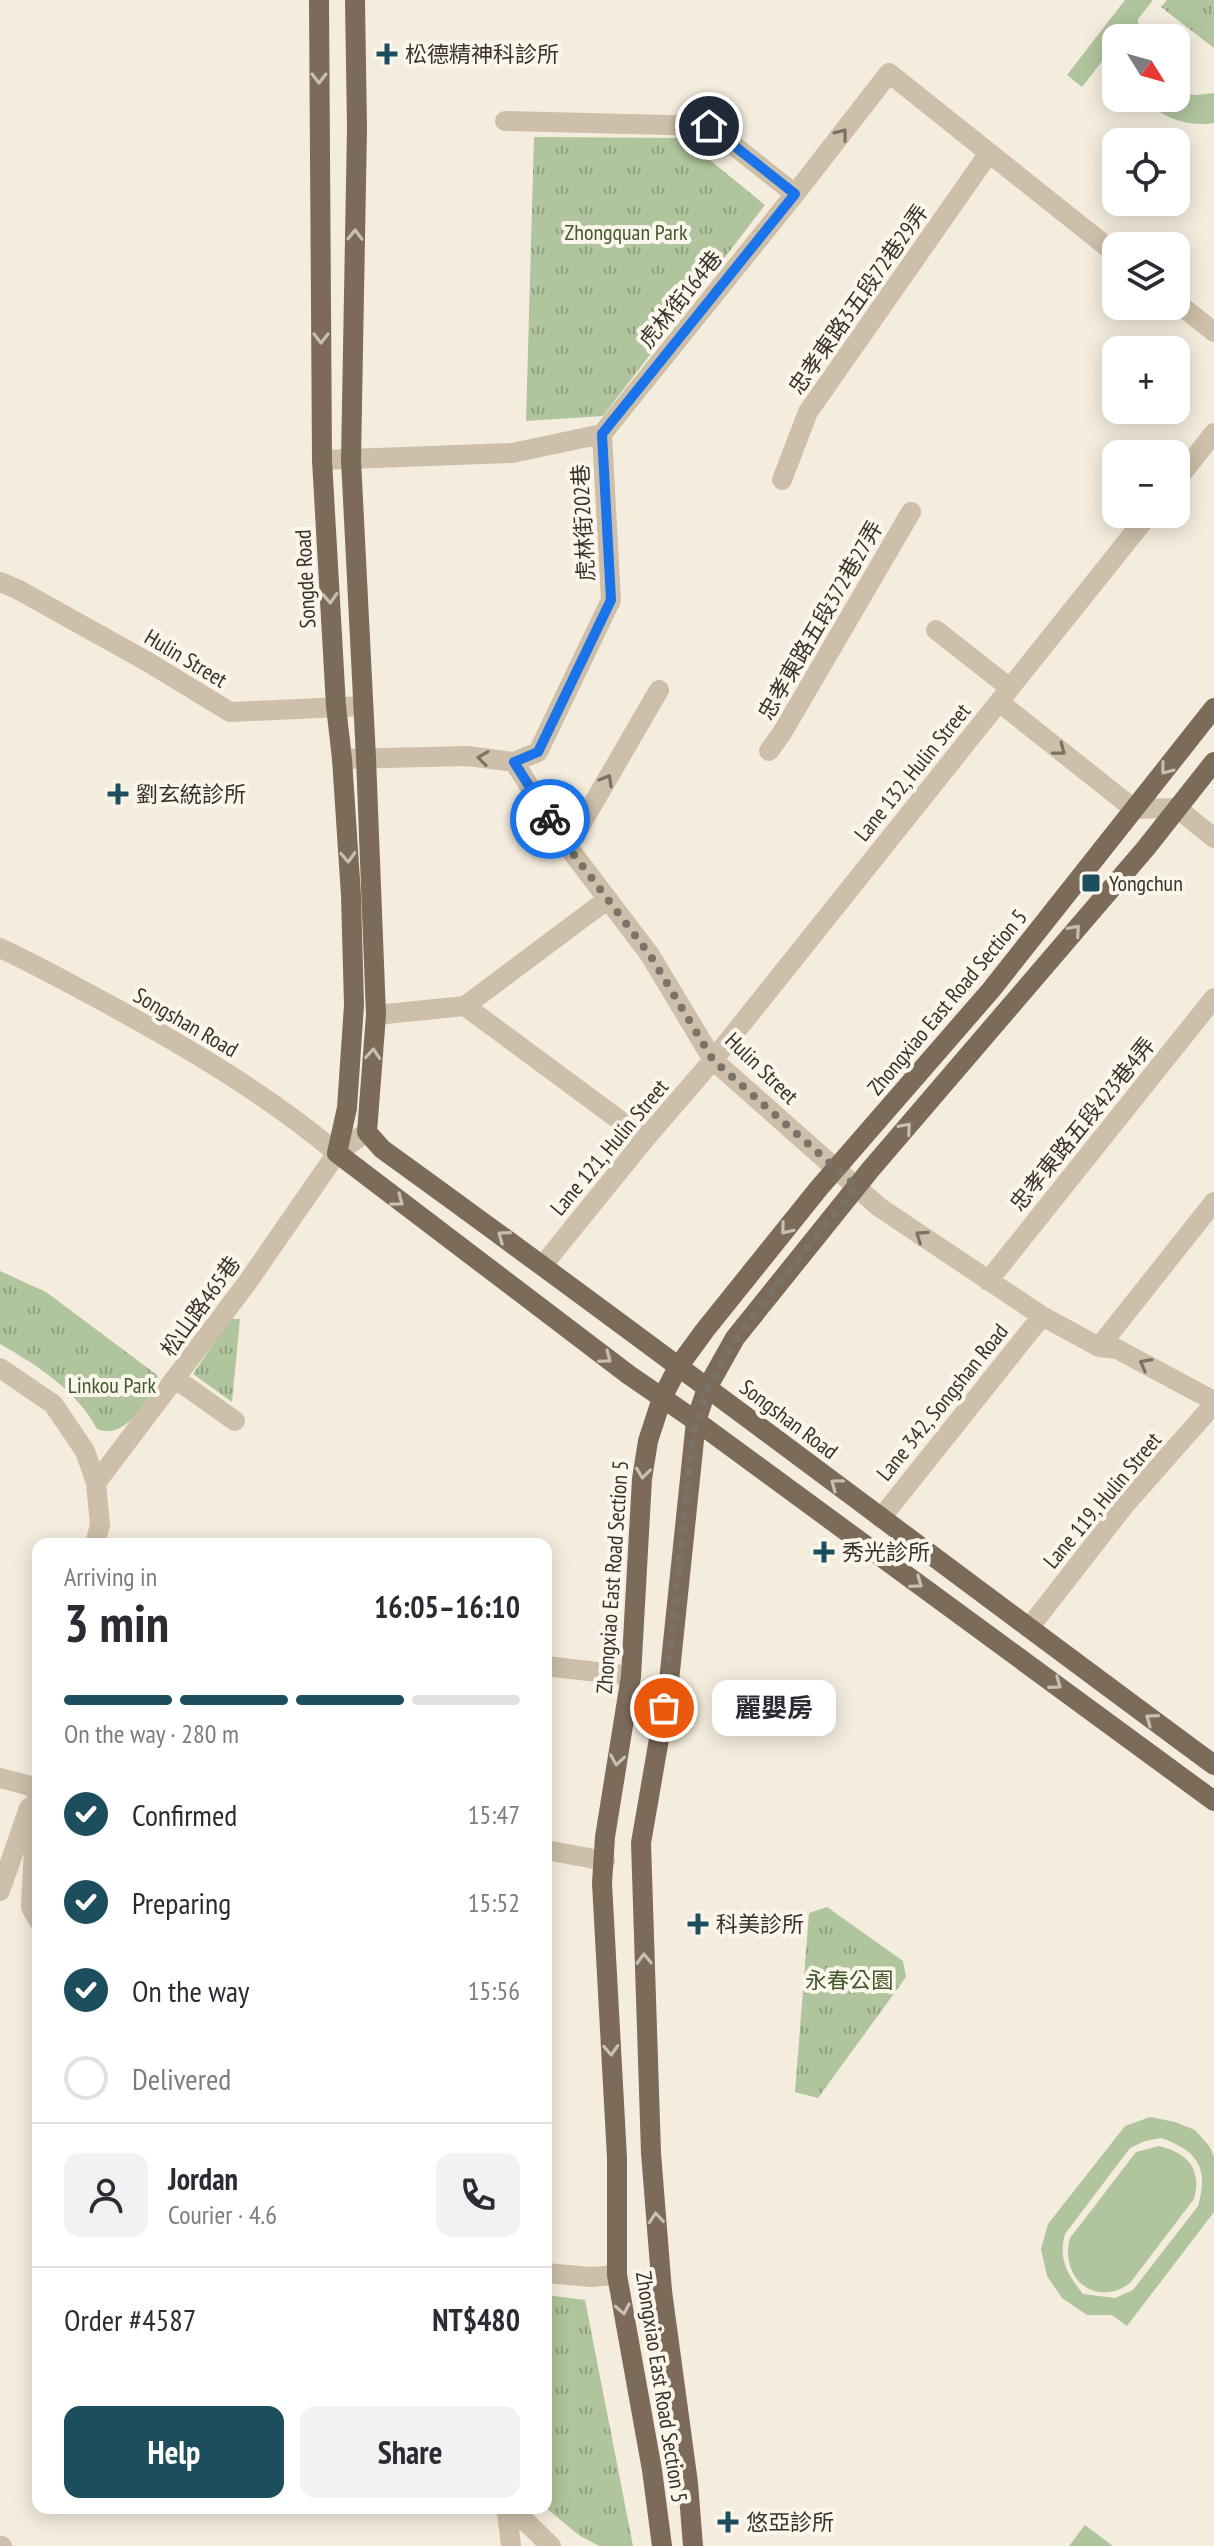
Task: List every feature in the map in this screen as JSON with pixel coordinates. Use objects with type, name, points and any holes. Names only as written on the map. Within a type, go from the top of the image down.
[{"type":"main road","name":"Songde Road","points":[[319,0],[322,460],[336,706],[342,759],[354,1005],[347,1108],[337,1153]]},
{"type":"main road","points":[[355,0],[357,128],[351,460],[376,1015],[367,1132]]},
{"type":"main road","name":"Zhongxiao East Road Section 5","points":[[662,2546],[652,2470],[617,2275],[617,2158],[602,1883],[605,1837],[631,1676],[642,1479],[648,1441],[662,1398],[678,1367],[705,1330],[836,1169],[991,990],[1214,708]]},
{"type":"main road","name":"Zhongxiao East Road Section 5","points":[[693,2546],[688,2483],[662,2291],[651,2153],[641,1843],[669,1681],[696,1421],[707,1388],[735,1338],[857,1187],[1214,762]]},
{"type":"main road","name":"Songshan Road","points":[[367,1132],[382,1149],[543,1265],[1214,1765]]},
{"type":"main road","name":"Songshan Road","points":[[337,1153],[616,1366],[696,1421],[1214,1801]]},
{"type":"main road","points":[[605,1861],[641,1868]]},
{"type":"street","name":"虎林街164巷","points":[[602,434],[889,73],[989,153]]},
{"type":"street","points":[[505,121],[709,126],[795,194]]},
{"type":"street","points":[[989,153],[1102,243]]},
{"type":"street","name":"忠孝東路3五段72巷29弄","points":[[782,480],[808,412],[989,153]]},
{"type":"street","points":[[1190,313],[1214,332]]},
{"type":"street","points":[[1190,463],[1214,433]]},
{"type":"street","name":"虎林街202巷","points":[[322,460],[512,453],[602,434],[611,600],[538,752],[514,762]]},
{"type":"street","name":"忠孝東路五段372巷27弄","points":[[769,751],[911,512]]},
{"type":"street","name":"Lane 132, Hulin Street","points":[[713,1060],[1138,528]]},
{"type":"street","name":"Hulin Street","points":[[0,582],[148,662],[230,712],[363,706]]},
{"type":"street","points":[[936,630],[1134,809],[1177,808],[1214,838]]},
{"type":"street","points":[[568,847],[659,690]]},
{"type":"street","points":[[342,759],[468,756],[514,762]]},
{"type":"street","name":"Hulin Street","points":[[514,762],[568,847],[650,955],[713,1060],[879,1207],[1042,1316],[1099,1347],[1117,1349],[1214,1403]]},
{"type":"street","points":[[376,1015],[465,1006],[608,899]]},
{"type":"street","name":"Songshan Road","points":[[0,948],[37,965],[199,1055],[294,1117],[337,1153]]},
{"type":"street","name":"忠孝東路五段423巷4弄","points":[[988,1281],[1214,998]]},
{"type":"street","points":[[465,1006],[645,1139]]},
{"type":"street","name":"Lane 121, Hulin Street","points":[[543,1265],[713,1060]]},
{"type":"street","points":[[337,1153],[367,1132]]},
{"type":"street","name":"松山路465巷","points":[[96,1483],[247,1283],[337,1153]]},
{"type":"street","points":[[1099,1347],[1214,1202]]},
{"type":"street","name":"Lane 342, Songshan Road","points":[[881,1518],[1042,1316]]},
{"type":"street","points":[[0,1368],[53,1404],[85,1451],[96,1483],[100,1525],[97,1538]]},
{"type":"street","points":[[176,1379],[235,1421]]},
{"type":"street","name":"Lane 119, Hulin Street","points":[[1029,1628],[1124,1506],[1214,1403]]},
{"type":"street","points":[[552,1667],[631,1676]]},
{"type":"street","points":[[0,1778],[32,1785]]},
{"type":"street","points":[[0,1891],[32,1803]]},
{"type":"street","points":[[552,1851],[605,1861]]},
{"type":"street","points":[[0,1901],[32,1913]]},
{"type":"street","points":[[552,2274],[591,2277],[617,2275]]},
{"type":"street","points":[[506,2514],[511,2546]]},
{"type":"street","points":[[515,2514],[551,2546]]},
{"type":"green space","points":[[1125,0],[1153,0],[1138,19],[1138,24],[1106,24]]},
{"type":"green space","points":[[1167,0],[1214,0],[1214,48],[1190,29],[1190,24],[1183,24],[1161,7]]},
{"type":"green space","points":[[1102,30],[1102,61],[1082,87],[1067,75]]},
{"type":"green space","points":[[1214,93],[1214,123],[1193,124],[1160,112],[1190,112],[1190,94]]},
{"type":"green space","name":"Zhongquan Park","points":[[534,137],[683,138],[765,205],[603,416],[526,421]]},
{"type":"green space","name":"Linkou Park","points":[[0,1271],[46,1292],[157,1375],[159,1382],[134,1418],[117,1429],[97,1429],[67,1391],[42,1370],[0,1344]]},
{"type":"green space","points":[[230,1319],[240,1319],[232,1402],[193,1374]]},
{"type":"green space","name":"永春公園","points":[[827,1907],[903,1961],[906,1977],[818,2098],[795,2092],[809,1913]]},
{"type":"green space","points":[[1150,2117],[1175,2122],[1195,2130],[1210,2147],[1214,2157],[1214,2212],[1127,2326],[1112,2315],[1087,2315],[1062,2298],[1047,2276],[1041,2249],[1048,2224],[1125,2126]],"holes":[[[1161,2138],[1174,2143],[1198,2163],[1202,2181],[1198,2206],[1133,2290],[1115,2298],[1083,2294],[1065,2266],[1065,2234],[1130,2148]]]},
{"type":"green space","points":[[1159,2146],[1178,2153],[1190,2164],[1196,2179],[1194,2199],[1130,2283],[1104,2292],[1083,2285],[1070,2265],[1070,2238],[1136,2152]]},
{"type":"green space","points":[[552,2296],[585,2300],[633,2546],[599,2546],[580,2536],[552,2513]]},
{"type":"green space","points":[[1085,2525],[1113,2546],[1069,2546]]},
{"type":"way so far","points":[[550,819],[650,955],[713,1060],[857,1187],[735,1338],[707,1388],[692,1444],[664,1708]]},
{"type":"place","name":"松德精神科診所","points":[[387,54]]},
{"type":"place","name":"劉玄統診所","points":[[118,794]]},
{"type":"place","name":"Yongchun","points":[[1091,883]]},
{"type":"place","name":"秀光診所","points":[[824,1552]]},
{"type":"place","name":"麗嬰房","points":[[664,1708]]},
{"type":"place","name":"科美診所","points":[[698,1924]]},
{"type":"place","name":"悠亞診所","points":[[728,2522]]},
{"type":"route","points":[[550,819],[514,762],[538,752],[611,600],[602,434],[795,194],[709,126]]}]
